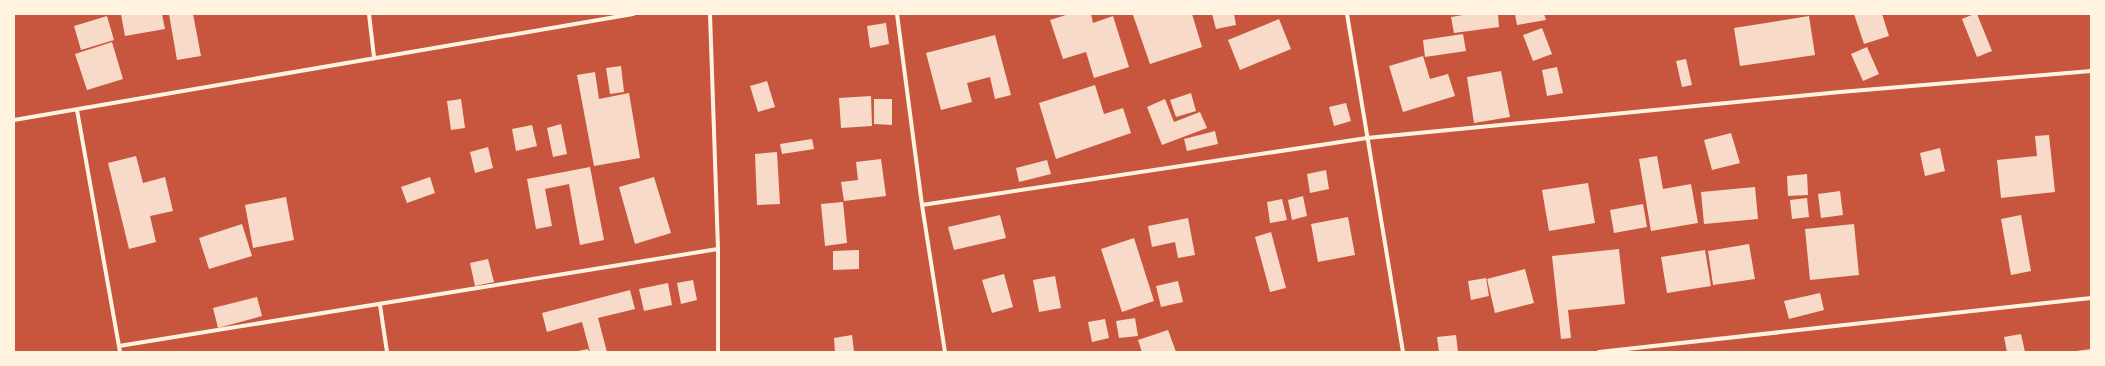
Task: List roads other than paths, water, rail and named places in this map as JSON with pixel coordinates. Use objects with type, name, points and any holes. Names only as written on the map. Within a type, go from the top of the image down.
[{"type":"street","points":[[369,14],[374,57]]},
{"type":"street","points":[[14,120],[374,57],[633,14]]},
{"type":"street","points":[[710,14],[718,249],[718,352]]},
{"type":"street","points":[[897,14],[922,205],[945,352]]},
{"type":"street","points":[[1348,14],[1403,352]]},
{"type":"street","points":[[922,205],[1367,138],[1840,92],[2091,71]]},
{"type":"street","points":[[77,110],[120,352]]},
{"type":"street","points":[[119,346],[380,305],[718,249]]},
{"type":"street","points":[[1598,352],[2091,298]]},
{"type":"street","points":[[380,305],[387,352]]}]
